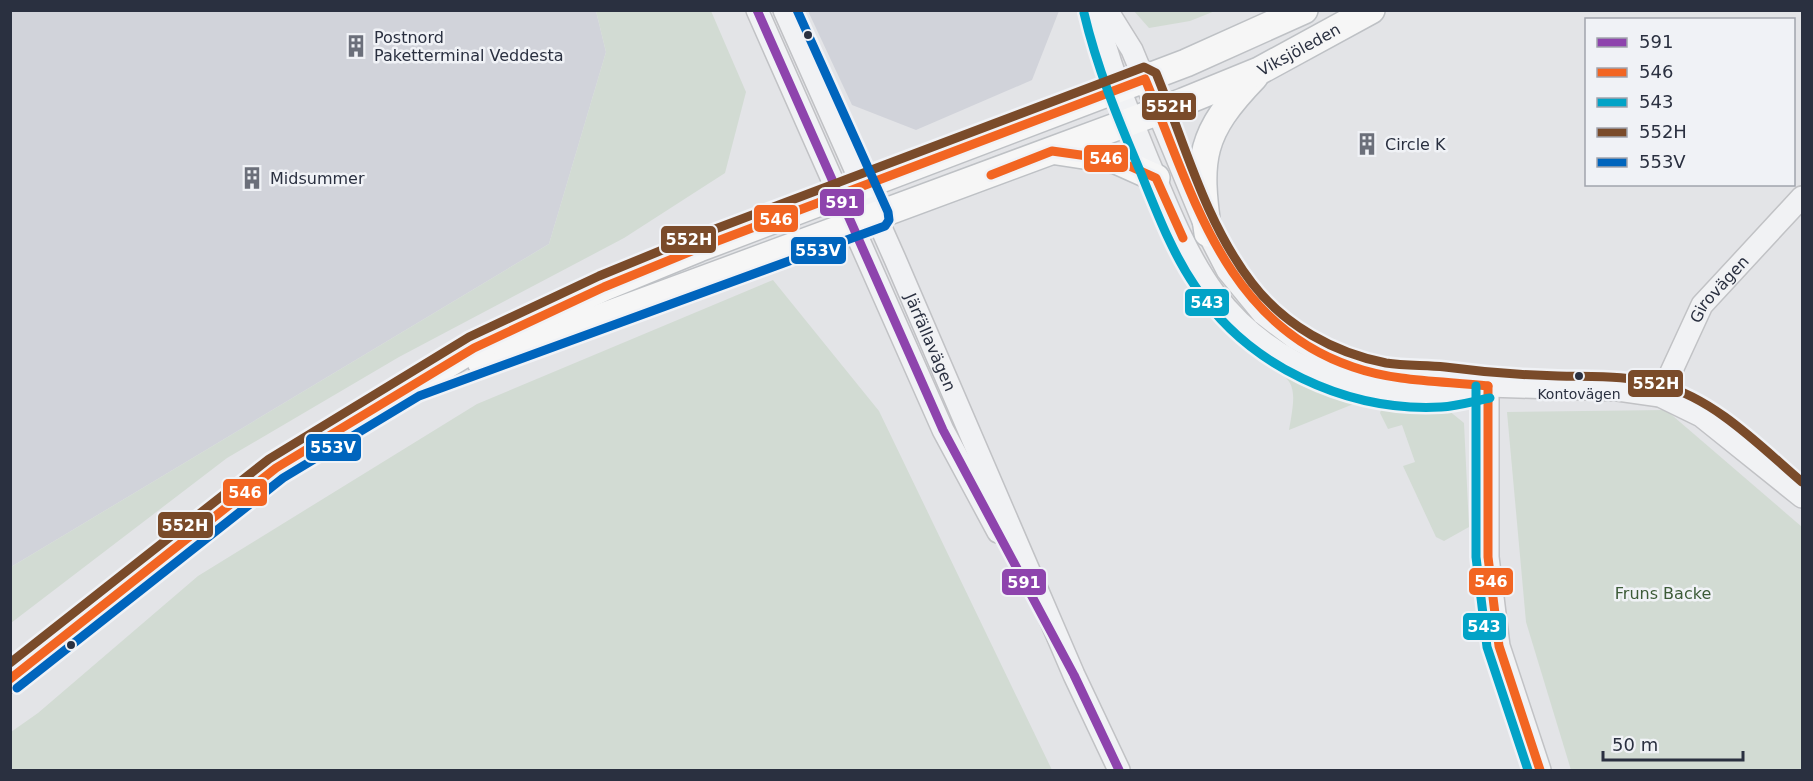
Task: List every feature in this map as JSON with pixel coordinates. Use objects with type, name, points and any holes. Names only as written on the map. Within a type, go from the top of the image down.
[{"type":"main road","name":"Viksjöleden","points":[[10,679],[276,468],[474,348],[522,324],[699,248],[1232,45],[1304,10]]},
{"type":"main road","name":"Viksjöleden","points":[[414,385],[877,217],[1159,111],[1259,71],[1371,10]]},
{"type":"main road","points":[[1208,233],[1201,178],[1207,141],[1226,107],[1259,71]]},
{"type":"main road","points":[[1052,151],[1116,160],[1156,178]]},
{"type":"street","name":"Järfällavägen","points":[[757,10],[943,430],[1074,675]]},
{"type":"street","name":"Järfällavägen","points":[[784,10],[877,217],[1074,675],[1119,771]]},
{"type":"street","points":[[1096,10],[1104,47],[1132,121],[1200,271],[1216,295],[1251,330],[1290,360],[1323,376],[1382,391],[1440,395],[1488,386]]},
{"type":"street","points":[[1107,10],[1132,50],[1208,233],[1227,270],[1263,314],[1293,337],[1325,355],[1376,373],[1488,386],[1618,390],[1660,396],[1701,416],[1803,496]]},
{"type":"street","name":"Girovägen","points":[[1660,396],[1702,305],[1803,197]]},
{"type":"street","points":[[1488,386],[1488,557],[1499,646],[1540,771]]},
{"type":"shaded area","points":[[11,11],[596,11],[606,52],[549,244],[11,567]]},
{"type":"shaded area","points":[[808,11],[1059,11],[1032,80],[916,130],[852,105]]},
{"type":"green space","points":[[596,11],[711,11],[746,92],[725,173],[624,238],[399,357],[227,458],[11,623],[11,567],[549,244],[606,52]]},
{"type":"green space","points":[[1134,11],[1215,11],[1190,21],[1149,28]]},
{"type":"green space","points":[[773,280],[879,411],[1052,770],[11,770],[11,732],[38,713],[198,576],[477,404]]},
{"type":"green space","points":[[1251,350],[1294,377],[1361,401],[1289,430],[1293,399],[1289,382],[1276,369],[1250,352]]},
{"type":"green space","points":[[1383,405],[1448,410],[1464,423],[1469,527],[1444,541],[1436,537],[1403,466],[1415,462],[1402,425],[1388,429],[1380,413]]},
{"type":"green space","name":"Fruns Backe","points":[[1666,410],[1802,527],[1802,770],[1571,770],[1526,622],[1507,412]]},
{"type":"transit line","name":"591","points":[[757,10],[943,430],[1074,675],[1119,770]]},
{"type":"transit line","name":"553V","points":[[17,688],[283,478],[419,396],[885,226],[889,220],[888,212],[797,10]]},
{"type":"transit line","name":"543","points":[[1084,13],[1109,93],[1171,245],[1195,286],[1217,314],[1242,339],[1271,361],[1302,378],[1336,392],[1370,401],[1406,407],[1441,407],[1490,398]]},
{"type":"transit line","name":"552H","points":[[10,663],[269,459],[469,337],[599,276],[694,237],[1144,67],[1156,73],[1197,182],[1221,234],[1236,259],[1265,298],[1279,312],[1312,335],[1348,352],[1386,363],[1515,374],[1623,378],[1662,385],[1701,401],[1719,413],[1802,482]]},
{"type":"transit line","name":"546","points":[[10,679],[276,468],[474,348],[604,287],[699,248],[1145,79],[1197,208],[1218,249],[1243,287],[1273,320],[1309,347],[1369,372],[1386,376],[1488,386]]},
{"type":"transit line","name":"546","points":[[991,175],[1052,151],[1116,160],[1156,178],[1183,238]]},
{"type":"transit line","name":"543","points":[[1476,386],[1476,557],[1487,647],[1528,770]]},
{"type":"transit line","name":"546","points":[[1488,386],[1488,557],[1499,646],[1540,770]]},
{"type":"place","name":"Postnord Paketterminal Veddesta","points":[[356,46]]},
{"type":"place","name":"Circle K","points":[[1367,144]]},
{"type":"place","name":"Midsummer","points":[[252,178]]},
{"type":"place","name":"Kontovägen","points":[[1579,376]]}]
